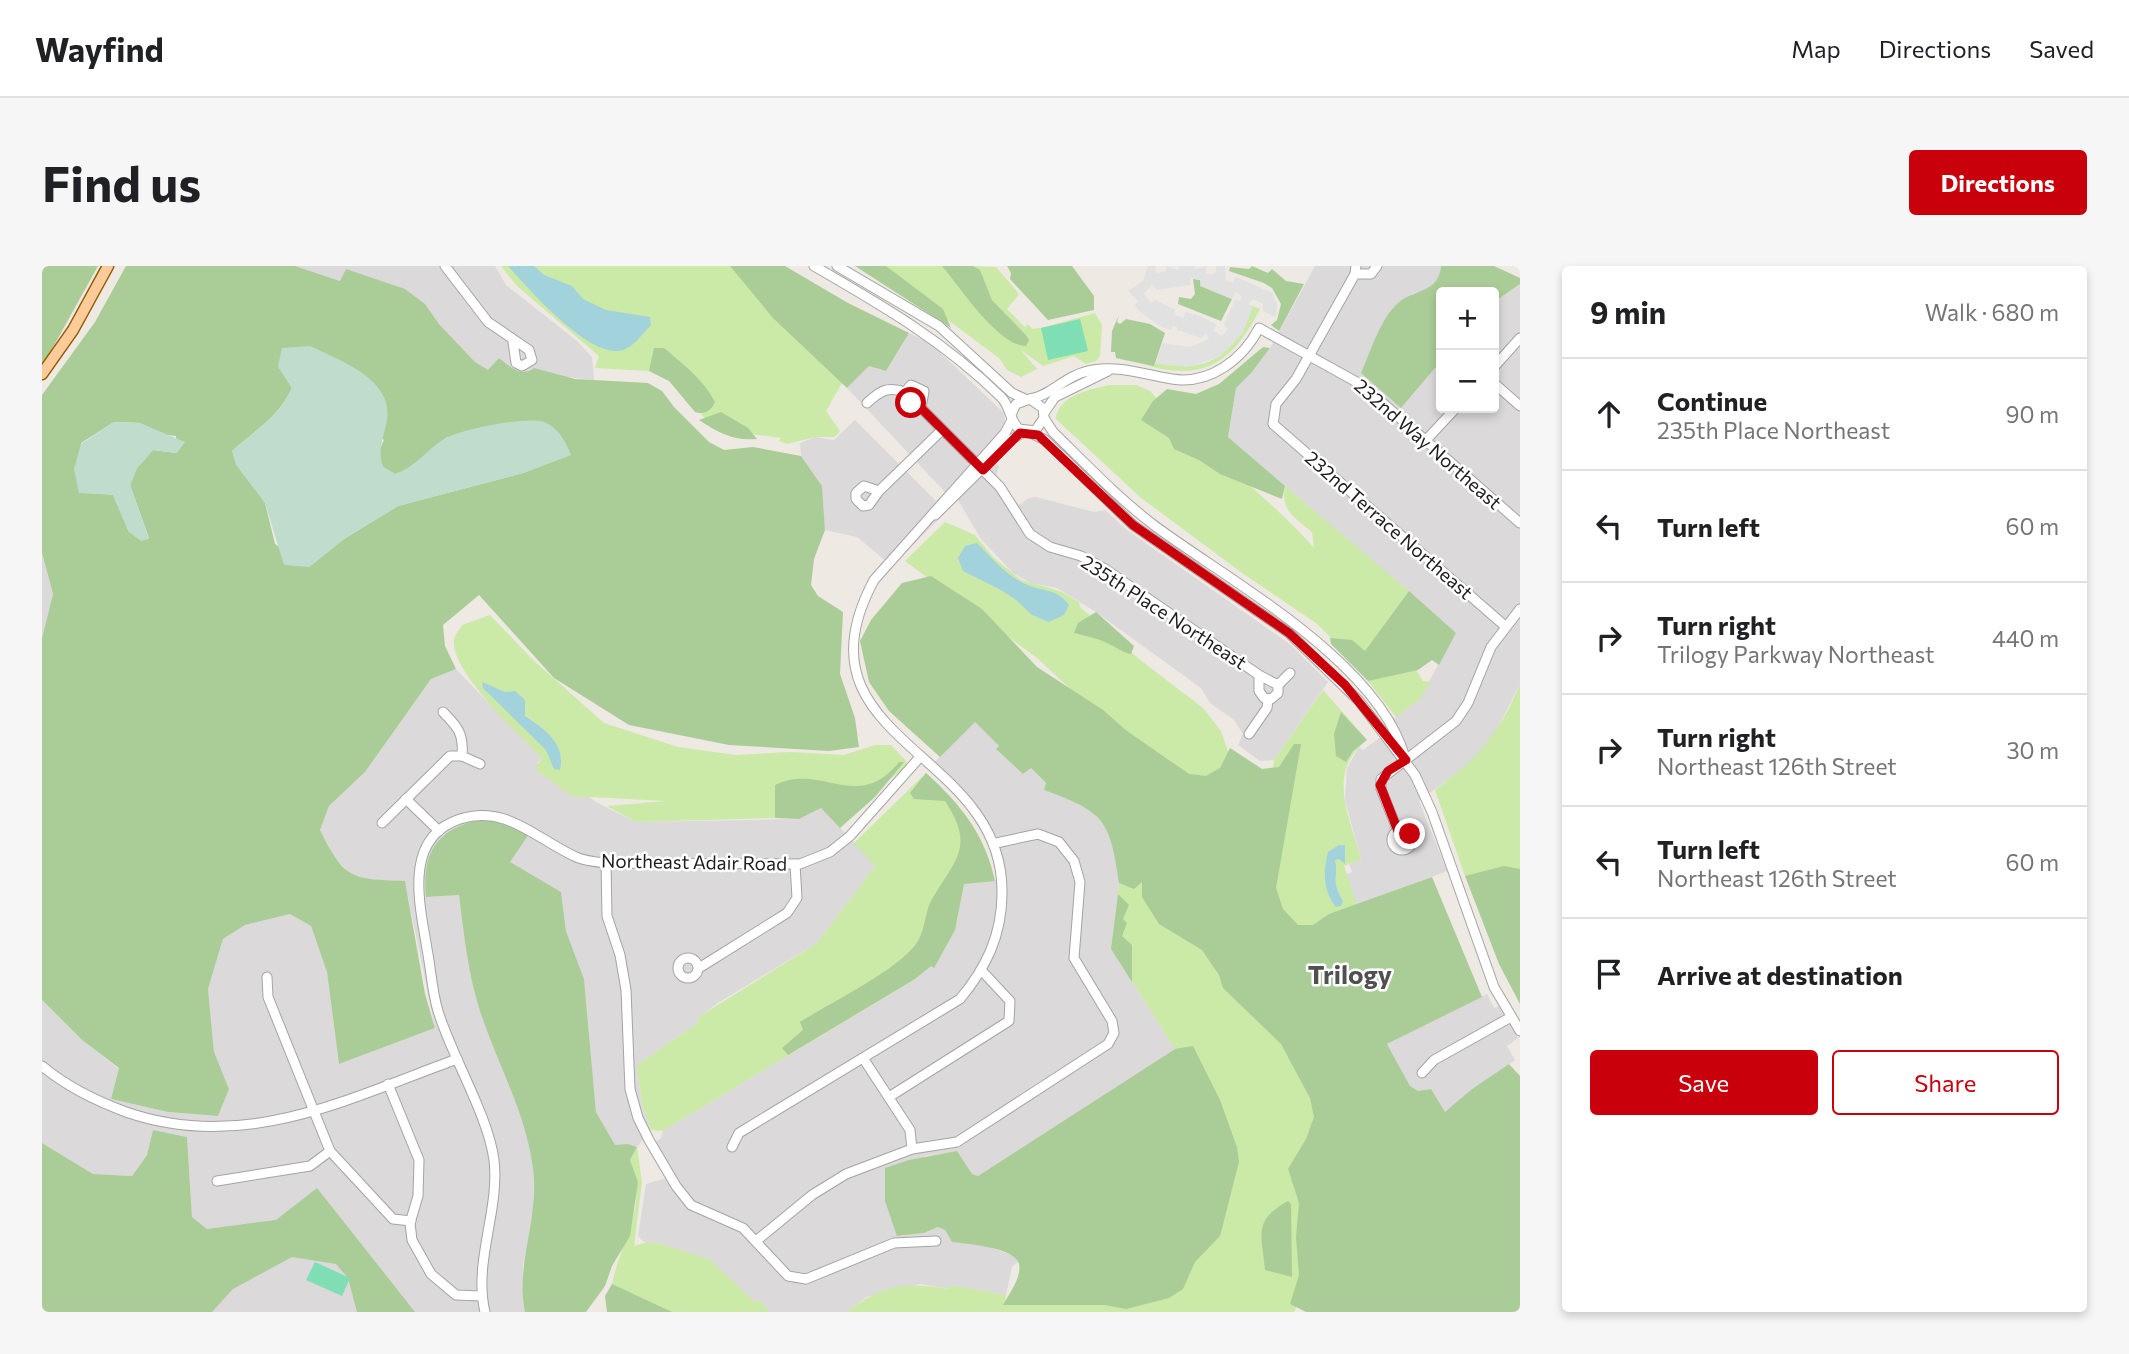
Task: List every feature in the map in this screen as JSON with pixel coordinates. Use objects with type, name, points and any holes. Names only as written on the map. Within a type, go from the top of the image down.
[{"type":"main road","points":[[42,374],[73,330],[108,267]]},
{"type":"street","points":[[445,266],[488,322],[513,342]]},
{"type":"street","points":[[814,266],[916,325],[950,350],[1004,400],[1012,417],[1027,432],[1045,440],[1133,525],[1289,633],[1345,685],[1406,760]]},
{"type":"street","points":[[837,266],[939,326],[1012,393],[1040,404],[1053,432],[1140,514],[1320,644],[1382,712],[1400,738],[1406,760],[1432,812],[1494,987],[1520,1031]]},
{"type":"street","points":[[1309,355],[1355,270],[1371,274],[1377,266]]},
{"type":"street","name":"232nd Way Northeast","points":[[1108,371],[1134,370],[1175,380],[1197,379],[1220,371],[1238,357],[1259,328],[1352,378],[1520,523]]},
{"type":"street","points":[[1499,361],[1520,338]]},
{"type":"street","name":"232nd Terrace Northeast","points":[[1309,355],[1276,404],[1273,424],[1504,625]]},
{"type":"street","points":[[979,467],[1005,433],[1016,404],[1041,396],[1072,375],[1097,369],[1108,371]]},
{"type":"street","points":[[732,1147],[739,1133],[960,999],[982,971],[995,942],[1002,905],[1003,879],[996,843],[960,791],[920,757],[873,709],[858,679],[853,644],[860,606],[874,580],[903,545],[979,467],[1012,439],[1040,427],[1055,397],[1108,371]]},
{"type":"street","name":"235th Place Northeast","points":[[921,408],[925,396],[920,387],[911,385],[905,392],[907,400],[921,408],[1008,497],[1030,534],[1050,547],[1093,561],[1259,675],[1278,685]]},
{"type":"street","points":[[1499,387],[1520,406]]},
{"type":"street","points":[[867,403],[881,390],[891,388],[905,392]]},
{"type":"street","points":[[1426,440],[1451,413]]},
{"type":"street","points":[[879,491],[942,430]]},
{"type":"street","points":[[1398,831],[1380,785],[1388,771],[1456,721],[1504,625],[1520,609]]},
{"type":"street","points":[[1249,734],[1267,708],[1268,699],[1278,693],[1278,685],[1290,673]]},
{"type":"street","name":"235th Place Northeast","points":[[1259,675],[1259,691],[1268,699]]},
{"type":"street","points":[[443,712],[461,730],[464,740],[462,756]]},
{"type":"street","points":[[382,823],[450,756],[462,756],[480,764]]},
{"type":"street","name":"Northeast Adair Road","points":[[439,831],[458,820],[486,814],[515,821],[578,858],[607,863],[795,864],[830,852],[850,836],[920,757]]},
{"type":"street","points":[[406,799],[439,831],[423,853],[416,880],[437,1010],[489,1135],[494,1161],[494,1194],[481,1296],[485,1312]]},
{"type":"street","points":[[756,1241],[812,1195],[846,1174],[912,1149],[957,1142],[1108,1044],[1114,1032],[1112,1021],[1074,958],[1080,882],[1074,861],[1059,842],[1038,834],[996,843]]},
{"type":"street","points":[[607,863],[607,916],[620,955],[626,990],[630,1089],[638,1118],[676,1186],[691,1205],[709,1215],[730,1221],[756,1241],[788,1276],[806,1279],[894,1243],[936,1241]]},
{"type":"street","points":[[699,968],[787,913],[797,898],[795,864]]},
{"type":"street","points":[[889,1097],[1009,1021],[1010,1001],[982,971]]},
{"type":"street","points":[[267,977],[268,997],[330,1151],[393,1219],[411,1221]]},
{"type":"street","points":[[1422,1073],[1434,1060],[1511,1017]]},
{"type":"street","points":[[863,1058],[910,1130],[912,1149]]},
{"type":"street","points":[[42,1066],[73,1088],[112,1107],[178,1125],[253,1126],[313,1112],[457,1059]]},
{"type":"street","points":[[388,1084],[419,1160],[418,1196],[411,1221],[412,1240],[431,1274],[456,1294],[481,1296]]},
{"type":"street","points":[[217,1181],[310,1166],[330,1151]]},
{"type":"shaded area","points":[[295,266],[495,266],[506,285],[577,341],[592,357],[594,380],[557,376],[534,368],[524,373],[516,371],[499,358],[489,371],[475,362],[439,324],[425,304],[346,269],[340,281]]},
{"type":"shaded area","points":[[1148,266],[1156,266],[1155,271],[1159,273],[1166,271],[1166,266],[1178,270],[1180,266],[1194,266],[1196,269],[1206,266],[1206,273],[1211,275],[1216,272],[1216,266],[1225,266],[1226,280],[1233,283],[1236,277],[1272,293],[1277,304],[1276,317],[1263,311],[1263,304],[1253,299],[1248,304],[1253,306],[1242,334],[1219,357],[1187,367],[1156,363],[1162,343],[1190,347],[1209,339],[1206,334],[1201,338],[1177,330],[1177,327],[1172,326],[1171,330],[1161,327],[1139,311],[1135,305],[1138,301],[1128,291],[1143,281]],"holes":[[[1191,278],[1201,280],[1200,286],[1232,299],[1235,292],[1241,296],[1240,301],[1235,300],[1224,325],[1228,329],[1222,336],[1213,330],[1217,325],[1185,312],[1184,318],[1174,315],[1175,310],[1155,300],[1151,303],[1144,294],[1152,284],[1157,290],[1190,285]]]},
{"type":"shaded area","points":[[1315,266],[1441,266],[1440,277],[1429,289],[1411,294],[1401,408],[1436,367],[1436,413],[1499,413],[1499,299],[1520,284],[1520,684],[1491,741],[1463,769],[1419,801],[1447,871],[1357,905],[1346,875],[1352,872],[1349,864],[1361,859],[1345,800],[1347,768],[1359,747],[1363,750],[1397,725],[1393,719],[1418,701],[1456,633],[1228,437],[1236,387],[1252,372],[1270,348]]},
{"type":"shaded area","points":[[909,333],[931,344],[1004,413],[1005,425],[982,450],[999,466],[996,476],[1019,505],[1036,497],[1094,512],[1105,510],[1127,530],[1291,645],[1328,682],[1274,760],[1260,761],[1238,745],[1243,734],[1234,720],[1210,703],[1201,688],[1096,612],[1057,588],[1031,583],[1014,574],[981,539],[958,500],[892,566],[857,537],[825,530],[822,486],[801,456],[800,443],[815,437],[834,440],[855,420],[936,501],[945,492],[847,388],[869,366],[886,371]]},
{"type":"shaded area","points":[[42,553],[53,594],[42,638]]},
{"type":"shaded area","points":[[456,669],[542,758],[537,763],[598,803],[636,822],[799,819],[821,808],[876,865],[817,943],[718,1003],[698,1018],[699,1022],[637,1065],[642,1104],[651,1130],[637,1147],[628,1144],[615,1146],[596,1112],[584,979],[566,931],[561,892],[444,834],[433,848],[426,897],[459,895],[475,995],[524,1118],[534,1169],[536,1194],[523,1267],[525,1312],[161,1312],[275,1221],[207,1229],[192,1217],[187,1137],[153,1130],[147,1155],[132,1176],[93,1174],[42,1143],[42,1000],[82,1040],[119,1069],[111,1099],[168,1112],[218,1116],[229,1089],[214,1053],[208,989],[223,939],[245,925],[290,914],[311,926],[327,972],[339,1064],[435,1028],[405,882],[355,878],[334,857],[320,830],[329,806],[365,772],[431,679]]},
{"type":"shaded area","points":[[974,721],[999,746],[996,749],[1024,774],[1030,767],[1046,784],[1044,790],[1076,802],[1093,812],[1112,836],[1119,883],[1111,949],[1175,1049],[978,1176],[972,1174],[957,1152],[925,1156],[897,1236],[924,1233],[938,1227],[945,1230],[952,1242],[984,1245],[1014,1256],[1019,1261],[1012,1267],[1006,1295],[951,1285],[950,1289],[920,1284],[867,1297],[847,1312],[770,1312],[760,1300],[756,1303],[709,1260],[661,1244],[644,1242],[638,1236],[646,1184],[667,1178],[648,1148],[661,1138],[663,1131],[915,979],[931,965],[934,967],[955,930],[964,884],[1002,879],[996,843],[932,765]]},
{"type":"shaded area","points":[[1487,994],[1494,1008],[1499,1006],[1518,1038],[1507,1046],[1515,1060],[1472,1089],[1445,1113],[1431,1089],[1418,1091],[1410,1086],[1387,1044]]},
{"type":"green space","points":[[42,266],[98,266],[42,367]]},
{"type":"green space","points":[[126,266],[295,266],[340,281],[346,269],[405,289],[425,304],[439,324],[475,362],[488,370],[499,358],[524,372],[534,368],[575,379],[648,383],[662,391],[709,442],[724,450],[753,447],[801,456],[822,486],[825,530],[814,559],[811,585],[818,596],[843,612],[840,674],[855,718],[859,747],[829,751],[729,745],[629,725],[554,678],[479,595],[443,625],[445,646],[456,669],[431,679],[365,772],[329,806],[320,830],[336,859],[352,874],[372,879],[405,881],[425,994],[435,1028],[339,1064],[327,972],[311,926],[290,914],[245,925],[223,939],[208,989],[214,1052],[229,1089],[218,1116],[168,1112],[111,1099],[119,1068],[82,1040],[42,1000],[42,638],[53,594],[42,553],[42,395],[95,322]],"holes":[[[278,366],[384,440],[378,453],[383,467],[395,474],[409,469],[447,437],[570,455],[523,473],[398,506],[344,539],[309,567],[275,544],[265,503],[232,451],[265,423],[287,398],[292,388]],[[114,422],[140,423],[159,434],[176,436],[177,453],[153,450],[137,468],[130,485],[149,538],[129,532],[113,495],[95,492],[81,443]]]},
{"type":"green space","points":[[501,266],[753,266],[845,378],[826,411],[840,431],[835,437],[815,437],[787,444],[779,441],[781,438],[738,432],[707,421],[662,366],[651,364],[649,371],[595,368],[599,356],[517,286]]},
{"type":"green space","points":[[730,266],[785,266],[848,303],[909,333],[886,371],[869,366],[847,388],[773,318]]},
{"type":"green space","points":[[855,266],[886,266],[943,309],[951,328]]},
{"type":"green space","points":[[880,266],[960,266],[1019,340],[1026,335],[992,300],[980,271],[973,266],[996,267],[1019,294],[1007,309],[1025,327],[1028,324],[1032,329],[1041,328],[1095,313],[1102,325],[1100,356],[1096,361],[1086,364],[1074,356],[1043,366],[1020,349],[1037,369],[1021,377],[1007,370],[999,358],[898,283]]},
{"type":"green space","points":[[942,266],[973,266],[980,270],[992,300],[1026,335],[1029,340],[1026,346],[1015,343],[992,326]]},
{"type":"green space","points":[[1007,266],[1072,266],[1094,296],[1094,310],[1048,320],[1010,279],[1011,273]]},
{"type":"green space","points":[[1252,266],[1268,273],[1272,269],[1286,281],[1304,284],[1279,331],[1271,325],[1277,320],[1281,304],[1272,288],[1229,271],[1230,267],[1249,269]]},
{"type":"green space","points":[[1441,266],[1494,266],[1520,278],[1520,284],[1499,299],[1499,287],[1436,287],[1436,367],[1401,408],[1361,373],[1381,326],[1392,310],[1404,298],[1431,286],[1439,275]]},
{"type":"green space","points":[[1193,279],[1200,280],[1201,286],[1232,299],[1221,321],[1178,304],[1179,297],[1191,299],[1195,294]]},
{"type":"green space","points":[[1253,306],[1260,309],[1238,344],[1213,364],[1182,371],[1116,358],[1180,366],[1198,365],[1228,349],[1241,331]]},
{"type":"green space","points":[[1119,315],[1117,322],[1120,324],[1126,319],[1150,324],[1165,333],[1154,366],[1116,358],[1115,352],[1111,352],[1112,331]]},
{"type":"green space","points":[[1080,319],[1088,351],[1048,360],[1041,328]]},
{"type":"green space","points":[[310,346],[362,373],[382,393],[387,406],[387,420],[381,461],[383,467],[395,474],[410,467],[448,437],[510,422],[535,421],[549,424],[561,436],[571,455],[523,473],[398,506],[344,539],[309,567],[284,565],[265,503],[236,465],[232,451],[274,415],[292,388],[278,366],[282,348]]},
{"type":"green space","points":[[1263,347],[1270,348],[1236,388],[1228,437],[1285,486],[1282,499],[1220,474],[1199,460],[1174,449],[1169,438],[1141,420],[1153,401],[1167,389],[1196,394],[1219,384]]},
{"type":"green space","points":[[654,348],[664,348],[699,379],[715,402],[710,410],[705,413],[695,412],[669,381],[649,371]]},
{"type":"green space","points":[[1110,385],[1136,385],[1150,391],[1314,548],[1312,532],[1290,513],[1287,507],[1285,486],[1409,591],[1382,628],[1406,654],[1423,681],[1431,682],[1418,701],[1396,717],[1368,681],[1372,679],[1316,623],[1242,573],[1140,497],[1056,419],[1058,411],[1069,399],[1085,391]]},
{"type":"green space","points":[[721,412],[748,428],[757,439],[726,435],[699,420]]},
{"type":"green space","points":[[114,422],[140,423],[185,442],[177,453],[153,450],[137,468],[130,485],[149,539],[141,541],[129,532],[113,495],[79,493],[74,469],[81,444]]},
{"type":"green space","points":[[945,522],[975,535],[993,557],[1021,580],[1060,591],[1079,602],[1080,607],[1139,659],[1203,708],[1221,731],[1231,760],[1202,786],[1103,719],[1037,658],[905,561]]},
{"type":"green space","points":[[931,576],[982,609],[1037,667],[1103,710],[1127,731],[1189,774],[1206,776],[1220,768],[1230,748],[1262,769],[1279,767],[1294,744],[1301,744],[1276,888],[1283,909],[1298,925],[1313,925],[1329,914],[1432,877],[1482,997],[1387,1044],[1410,1086],[1418,1091],[1431,1089],[1445,1112],[1472,1089],[1509,1064],[1520,1076],[1520,1312],[1306,1312],[1290,1304],[1299,1275],[1296,1237],[1299,1203],[1288,1169],[1306,1139],[1314,1117],[1310,1098],[1281,1044],[1223,988],[1219,975],[1202,950],[1159,924],[1142,897],[1142,882],[1134,889],[1119,883],[1107,831],[1092,812],[1044,790],[1046,783],[1031,768],[1023,774],[996,749],[999,746],[975,722],[940,757],[889,711],[869,682],[860,641],[871,620],[902,583]]},
{"type":"green space","points":[[1409,591],[1456,633],[1439,665],[1432,660],[1418,670],[1368,681],[1331,644],[1330,638],[1352,640],[1365,651]]},
{"type":"green space","points":[[1096,612],[1134,646],[1131,654],[1101,640],[1074,633],[1078,623]]},
{"type":"green space","points":[[490,615],[533,660],[604,723],[678,747],[736,755],[790,752],[844,755],[875,745],[891,745],[906,761],[906,767],[865,798],[775,803],[775,818],[636,822],[607,806],[667,801],[571,796],[535,769],[542,758],[503,719],[474,684],[455,652],[454,639],[462,625]]},
{"type":"green space","points":[[1520,684],[1520,899],[1465,876],[1435,790],[1486,744],[1504,717]]},
{"type":"green space","points":[[1323,690],[1367,740],[1354,753],[1347,766],[1344,781],[1347,811],[1361,859],[1344,866],[1357,905],[1365,916],[1273,953],[1265,829],[1274,760]]},
{"type":"green space","points":[[1341,712],[1367,740],[1353,751],[1346,762],[1336,756],[1334,734]]},
{"type":"green space","points":[[899,762],[904,762],[875,797],[840,828],[821,808],[799,819],[775,818],[775,785],[809,779],[854,786],[869,784],[884,777]]},
{"type":"green space","points":[[926,773],[950,796],[970,821],[985,849],[995,881],[964,884],[955,930],[934,968],[931,966],[915,979],[663,1131],[651,1130],[642,1104],[637,1065],[699,1022],[697,1018],[817,943],[875,866],[854,843]]},
{"type":"green space","points":[[926,773],[950,796],[970,821],[985,849],[995,881],[964,884],[955,930],[934,968],[931,966],[915,979],[788,1055],[782,1048],[803,1030],[800,1022],[883,973],[911,950],[919,939],[930,903],[953,865],[960,843],[954,817],[945,801],[914,799],[910,793]]},
{"type":"green space","points":[[491,818],[529,834],[510,862],[561,892],[566,931],[584,979],[596,1112],[615,1145],[628,1144],[637,1147],[630,1160],[638,1182],[630,1236],[612,1266],[605,1286],[586,1312],[525,1312],[523,1276],[534,1186],[529,1147],[472,983],[459,895],[426,897],[427,864],[438,841],[459,826]]},
{"type":"green space","points":[[1148,856],[1334,1079],[1315,1259],[1294,1312],[847,1312],[872,1296],[895,1287],[907,1286],[949,1289],[951,1285],[1006,1295],[1004,1305],[1214,1164],[1175,1049],[1111,949],[1119,883]]},
{"type":"green space","points":[[1504,866],[1520,869],[1520,1004],[1499,964],[1465,876]]},
{"type":"green space","points":[[1118,894],[1129,905],[1123,919],[1127,923],[1122,936],[1132,945],[1132,982],[1111,949]]},
{"type":"green space","points":[[1193,1046],[1220,1100],[1237,1147],[1239,1162],[1220,1236],[1195,1262],[1183,1289],[1169,1298],[1126,1309],[1105,1305],[1003,1305],[1019,1274],[1016,1258],[989,1247],[952,1242],[945,1230],[938,1227],[924,1233],[897,1236],[885,1201],[885,1168],[909,1160],[957,1151],[972,1174],[978,1176],[1175,1049]]},
{"type":"green space","points":[[153,1130],[187,1137],[192,1217],[207,1229],[276,1220],[317,1188],[415,1312],[357,1312],[348,1278],[336,1264],[292,1257],[233,1289],[212,1312],[42,1312],[42,1143],[93,1174],[132,1176],[147,1155]]},
{"type":"green space","points":[[637,1147],[642,1182],[634,1246],[648,1242],[661,1244],[709,1259],[756,1303],[760,1300],[770,1312],[647,1312],[612,1284],[635,1208],[635,1177],[630,1160]]},
{"type":"green space","points":[[1288,1201],[1291,1204],[1292,1277],[1265,1270],[1261,1238],[1264,1222],[1269,1215]]},
{"type":"green space","points":[[315,1262],[350,1278],[342,1296],[306,1280]]},
{"type":"green space","points":[[612,1284],[672,1312],[607,1312],[605,1296]]},
{"type":"water","points":[[508,266],[534,266],[544,275],[572,286],[583,299],[606,310],[650,317],[651,325],[623,350],[609,350],[594,344],[561,320]]},
{"type":"water","points":[[977,543],[1001,568],[1022,583],[1060,596],[1069,605],[1064,615],[1049,622],[1032,615],[1015,599],[963,571],[958,558],[965,546]]},
{"type":"water","points":[[482,682],[505,692],[515,691],[525,700],[525,716],[540,726],[557,745],[560,752],[560,770],[554,769],[546,750],[483,688]]},
{"type":"water","points":[[1339,845],[1345,845],[1345,864],[1339,859],[1335,860],[1336,883],[1343,901],[1341,906],[1336,907],[1326,888],[1325,866],[1328,852]]},
{"type":"district","name":"Trilogy","points":[[1350,975]]},
{"type":"route","points":[[911,403],[921,408],[983,470],[1020,433],[1038,435],[1133,525],[1289,633],[1345,685],[1391,746],[1406,760],[1388,771],[1381,779],[1380,785],[1398,831],[1410,834]]}]
